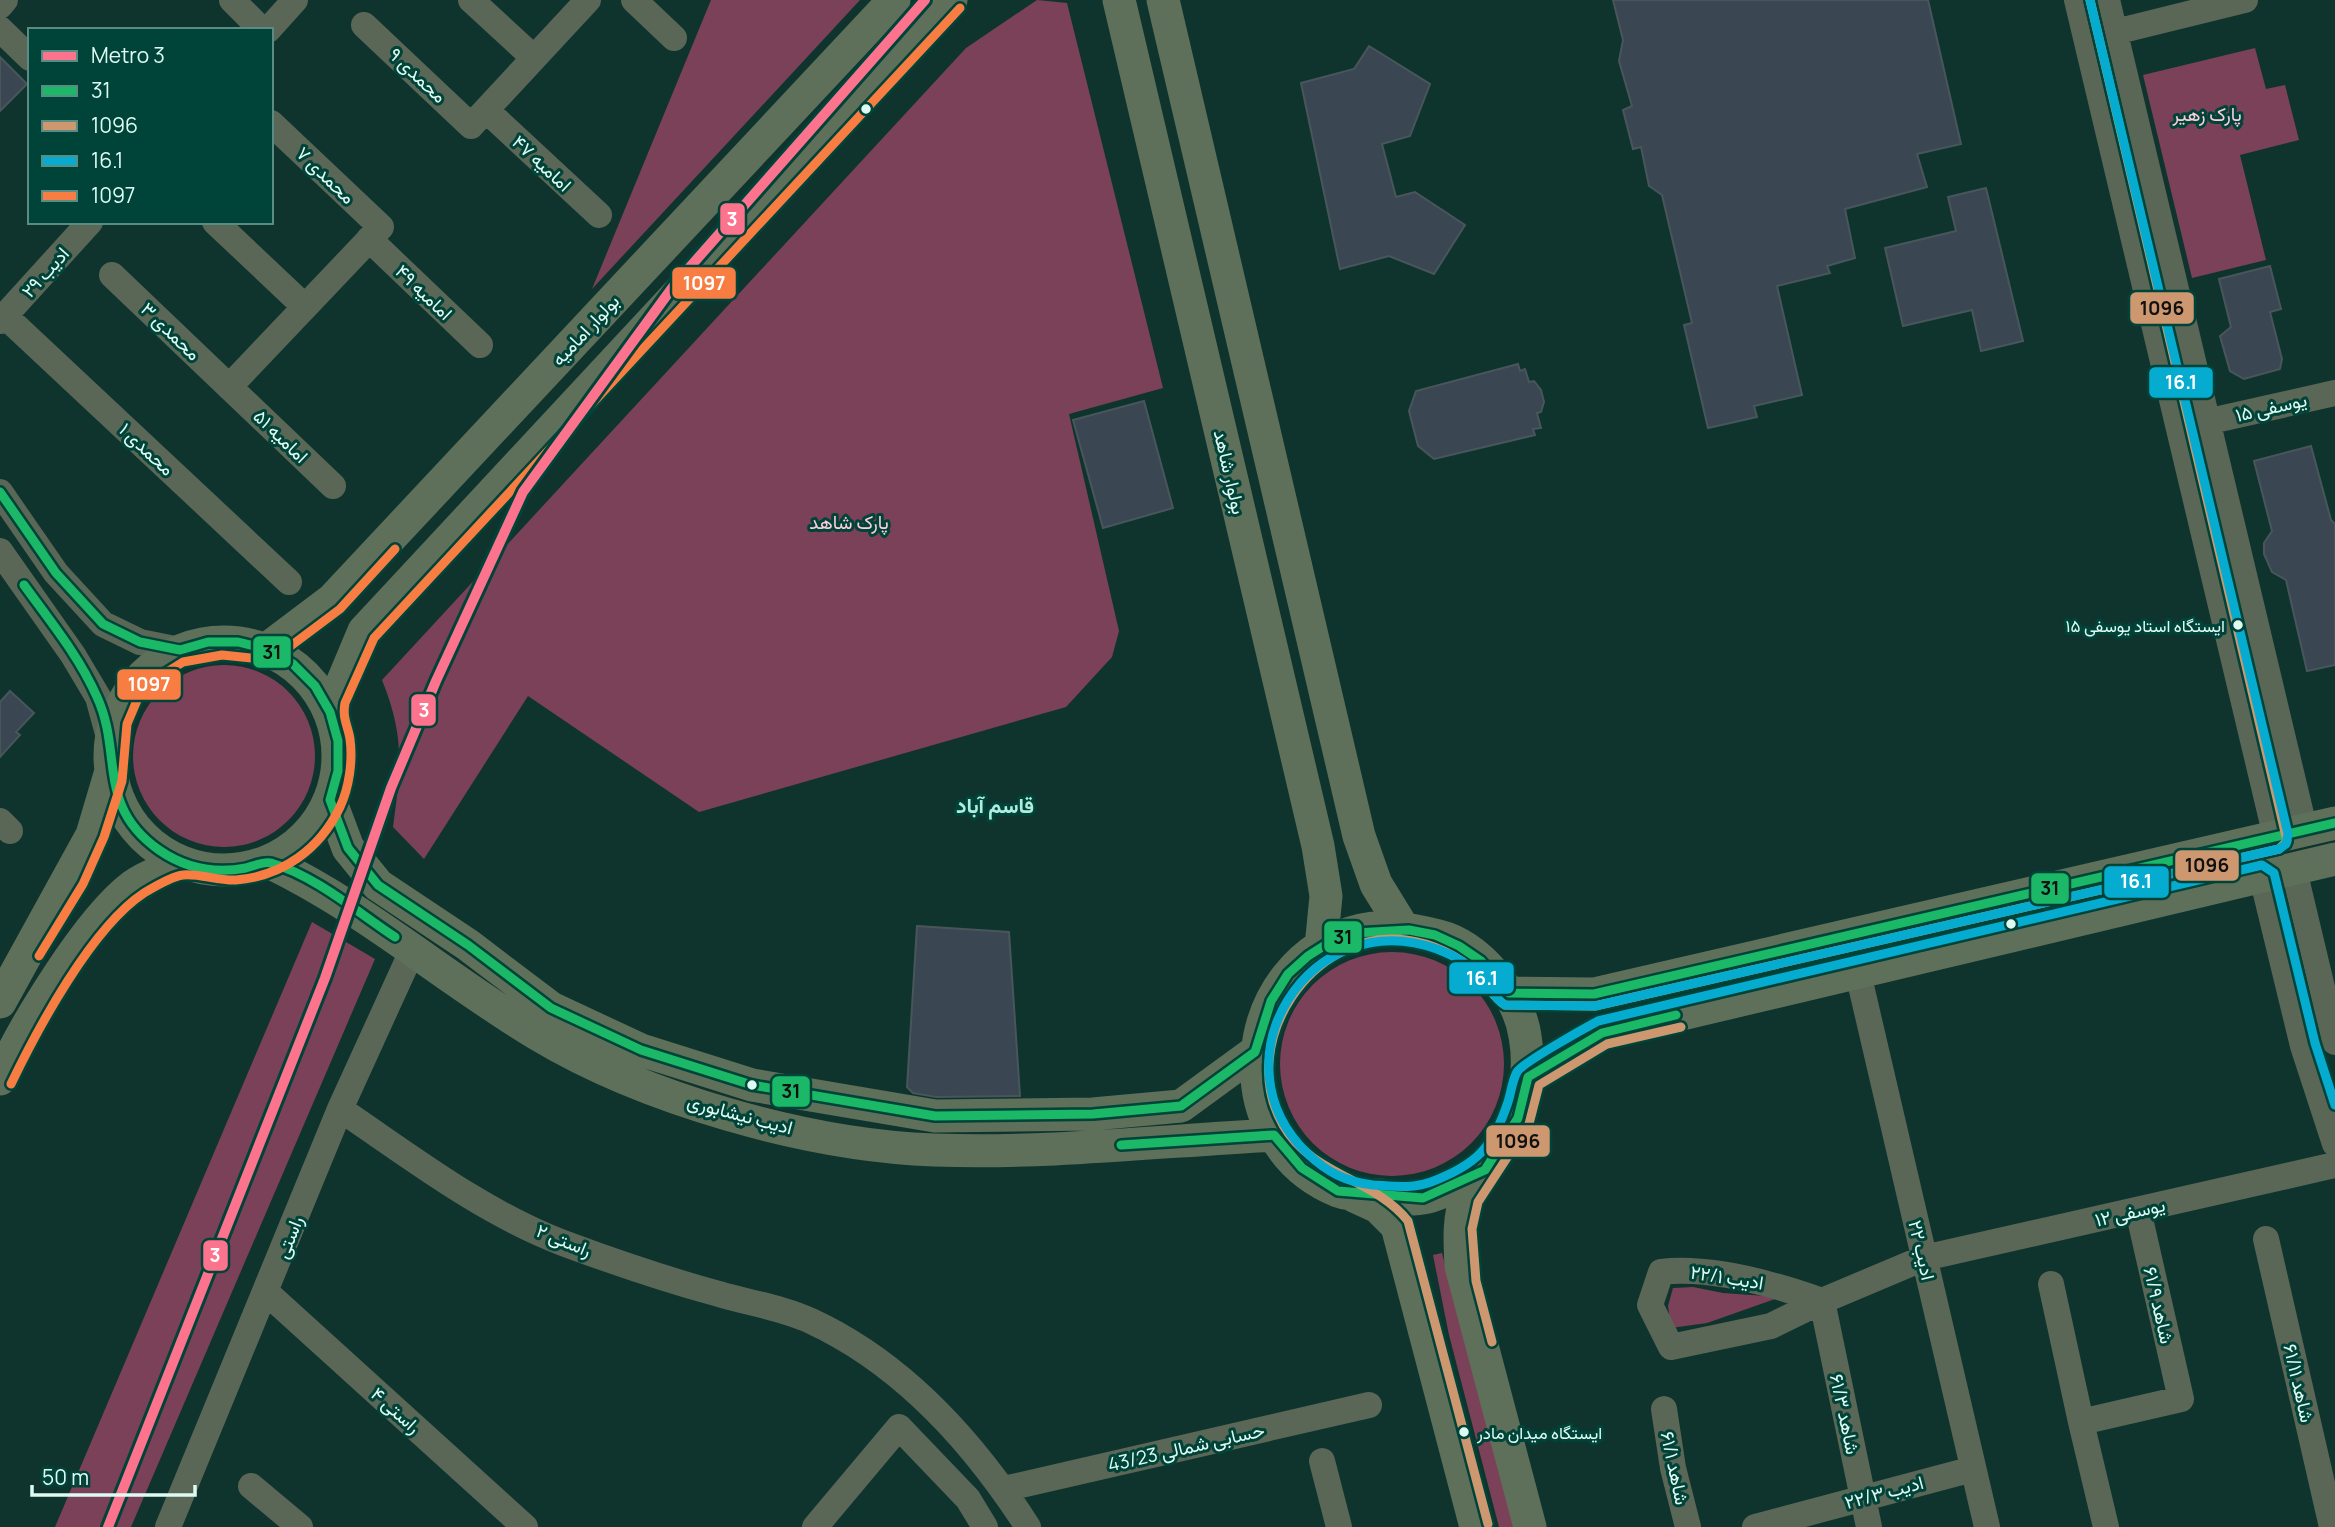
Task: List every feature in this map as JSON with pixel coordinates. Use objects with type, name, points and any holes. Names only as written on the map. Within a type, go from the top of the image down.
[{"type":"main road","name":"بولوار امامیه","points":[[267,649],[332,600],[894,0]]},
{"type":"main road","points":[[330,712],[364,631],[951,0]]},
{"type":"main road","points":[[1096,0],[1135,68]]},
{"type":"main road","name":"بولوار شاهد","points":[[1119,0],[1318,846],[1326,896],[1321,947]]},
{"type":"main road","points":[[1165,6],[1359,836],[1376,884],[1403,928]]},
{"type":"main road","points":[[0,1002],[92,835],[111,756],[118,712],[133,686],[154,664],[180,649],[208,642],[239,642],[267,649],[293,664],[308,678],[330,712],[338,741],[338,761],[330,800],[315,826],[294,847],[268,862],[240,870],[220,870],[181,862],[155,847],[134,826],[118,800],[111,756]]},
{"type":"main road","name":"ادیب نیشابوری","points":[[330,800],[348,848],[379,885],[468,945],[551,1008],[641,1051],[752,1085],[935,1116],[1093,1114],[1181,1106],[1255,1052]]},
{"type":"main road","points":[[1509,993],[1594,994],[2305,830]]},
{"type":"main road","points":[[1528,1077],[1602,1033],[2335,859]]},
{"type":"main road","points":[[0,1079],[50,990],[101,917],[134,886],[181,862]]},
{"type":"main road","name":"ادیب نیشابوری","points":[[268,862],[315,884],[537,1034],[629,1082],[740,1118],[846,1140],[932,1150],[1096,1147],[1274,1135]]},
{"type":"main road","points":[[1485,1170],[1423,1198],[1338,1191],[1302,1168],[1274,1135],[1258,1095],[1255,1052],[1265,1010],[1288,974],[1321,947],[1360,930],[1403,928],[1445,938],[1481,961],[1509,993],[1525,1033],[1528,1077],[1518,1118],[1485,1170],[1466,1197],[1460,1228],[1461,1266],[1530,1527]]},
{"type":"main road","points":[[1349,1193],[1378,1207],[1397,1226],[1476,1527]]},
{"type":"street","points":[[0,6],[5,0]]},
{"type":"street","points":[[232,0],[260,28]]},
{"type":"street","points":[[270,28],[295,0]]},
{"type":"street","points":[[471,0],[534,58]]},
{"type":"street","points":[[478,118],[588,0]]},
{"type":"street","points":[[634,0],[674,38]]},
{"type":"street","points":[[2077,0],[2305,830]]},
{"type":"street","points":[[2107,0],[2305,830]]},
{"type":"street","points":[[2115,32],[2245,0]]},
{"type":"street","name":"محمدی ۹","points":[[364,25],[478,118]]},
{"type":"street","points":[[0,30],[28,56]]},
{"type":"street","name":"امامیه ۴۷","points":[[478,118],[599,215]]},
{"type":"street","name":"محمدی ۷","points":[[273,125],[375,233]]},
{"type":"street","name":"ادیب ۲۹","points":[[2,318],[88,224]]},
{"type":"street","points":[[217,224],[304,307]]},
{"type":"street","points":[[229,387],[375,233]]},
{"type":"street","name":"امامیه ۴۹","points":[[375,233],[480,345]]},
{"type":"street","name":"محمدی ۳","points":[[112,275],[229,387]]},
{"type":"street","name":"محمدی ۱","points":[[2,318],[289,582]]},
{"type":"street","name":"امامیه ۵۱","points":[[229,387],[333,486]]},
{"type":"street","name":"یوسفی ۱۵","points":[[2206,422],[2335,393]]},
{"type":"street","points":[[0,492],[56,573],[103,624],[140,642],[180,649]]},
{"type":"street","points":[[0,551],[73,655],[97,697],[111,756]]},
{"type":"street","points":[[2278,873],[2335,1042]]},
{"type":"street","points":[[2278,873],[2302,1046],[2335,1144]]},
{"type":"street","name":"راستی","points":[[168,1527],[267,1293],[340,1109],[413,948]]},
{"type":"street","name":"ادیب ۲۲","points":[[1858,973],[1987,1527]]},
{"type":"street","name":"راستی ۲","points":[[340,1109],[466,1194],[561,1242],[708,1291],[810,1320],[865,1353],[923,1396],[961,1436],[1004,1489],[1027,1527]]},
{"type":"street","name":"یوسفی ۱۲","points":[[1924,1258],[2335,1165]]},
{"type":"street","name":"شاهد ۶۱/۹","points":[[2081,1422],[2181,1399],[2138,1210]]},
{"type":"street","name":"شاهد ۶۱/۱۱","points":[[2266,1239],[2332,1527]]},
{"type":"street","name":"ادیب ۲۲/۱","points":[[1822,1301],[1776,1284],[1680,1270],[1661,1272],[1650,1305],[1671,1347],[1727,1338],[1771,1326],[1822,1301],[1924,1258]]},
{"type":"street","points":[[2051,1284],[2106,1527]]},
{"type":"street","name":"راستی ۴","points":[[267,1293],[525,1527]]},
{"type":"street","name":"شاهد ۶۱/۳","points":[[1822,1301],[1869,1527]]},
{"type":"street","name":"حسابی شمالی 43/23","points":[[1004,1489],[1369,1405]]},
{"type":"street","name":"شاهد ۶۱/۱","points":[[1664,1409],[1673,1468],[1688,1527]]},
{"type":"street","points":[[815,1527],[899,1427],[968,1499],[985,1527]]},
{"type":"street","points":[[1322,1461],[1339,1527]]},
{"type":"street","name":"ادیب ۲۲/۳","points":[[1755,1527],[1973,1469]]},
{"type":"street","points":[[251,1486],[300,1527]]},
{"type":"green space","points":[[711,0],[860,0],[592,289]]},
{"type":"green space","name":"پارک شاهد","points":[[1037,0],[1067,3],[1163,388],[1069,414],[1119,631],[1112,657],[1066,707],[699,812],[528,696],[424,859],[393,827],[399,770],[398,736],[382,680],[966,48]]},
{"type":"green space","name":"پارک زهیر","points":[[2255,48],[2266,89],[2285,85],[2299,140],[2240,155],[2266,260],[2192,278],[2143,75]]},
{"type":"green space","points":[[224,665],[259,671],[289,691],[309,721],[315,756],[309,791],[289,821],[259,841],[224,847],[189,841],[159,821],[139,791],[133,756],[139,721],[159,691],[189,671]]},
{"type":"green space","points":[[312,922],[375,959],[131,1527],[55,1527]]},
{"type":"green space","points":[[1392,952],[1414,954],[1445,965],[1471,985],[1491,1011],[1502,1042],[1502,1086],[1491,1117],[1471,1143],[1445,1163],[1414,1174],[1392,1176],[1370,1174],[1339,1163],[1313,1143],[1293,1117],[1282,1086],[1280,1064],[1282,1042],[1293,1011],[1313,985],[1339,965],[1370,954]]},
{"type":"green space","points":[[1442,1253],[1514,1527],[1499,1527],[1449,1335],[1433,1255]]},
{"type":"green space","points":[[1693,1287],[1723,1293],[1781,1297],[1707,1323],[1671,1328],[1668,1306],[1673,1288]]},
{"type":"building","points":[[1613,0],[1928,0],[1961,144],[1917,154],[1927,187],[1845,209],[1855,258],[1827,266],[1830,273],[1777,286],[1802,395],[1754,406],[1757,417],[1708,428],[1684,325],[1692,323],[1662,195],[1649,186],[1641,147],[1633,149],[1623,110],[1632,106],[1619,61],[1623,40]]},
{"type":"building","points":[[1369,46],[1430,84],[1410,136],[1382,144],[1396,197],[1415,192],[1465,225],[1434,274],[1389,256],[1340,269],[1301,83],[1354,69]]},
{"type":"building","points":[[0,57],[27,84],[0,111]]},
{"type":"building","points":[[1986,188],[2023,341],[1981,351],[1972,310],[1903,326],[1885,248],[1956,231],[1948,197]]},
{"type":"building","points":[[2270,266],[2281,309],[2270,312],[2282,359],[2280,369],[2244,379],[2230,371],[2220,336],[2231,327],[2219,279]]},
{"type":"building","points":[[1518,364],[1520,371],[1525,369],[1529,382],[1534,381],[1541,390],[1544,402],[1541,412],[1537,413],[1541,428],[1533,429],[1535,435],[1434,459],[1418,446],[1409,411],[1416,391]]},
{"type":"building","points":[[1144,401],[1173,508],[1103,528],[1073,420]]},
{"type":"building","points":[[2311,446],[2331,520],[2335,524],[2335,665],[2307,671],[2286,580],[2272,572],[2264,554],[2264,543],[2272,531],[2254,461]]},
{"type":"building","points":[[10,691],[34,713],[16,732],[20,735],[0,757],[0,702]]},
{"type":"building","points":[[917,926],[1009,932],[1020,1096],[936,1097],[913,1093],[907,1087]]},
{"type":"metro line","name":"3","points":[[108,1527],[325,978],[391,788],[436,681],[523,492],[675,284],[925,0]]},
{"type":"transit line","name":"1096","points":[[1488,1524],[1408,1221],[1378,1195],[1326,1166],[1295,1142],[1283,1125],[1271,1093],[1269,1060],[1276,1027],[1292,997],[1313,972],[1341,952],[1372,941],[1406,940],[1435,947],[1454,956],[1470,967],[1505,1005],[1595,1006],[2279,849],[2287,841],[2090,0]]},
{"type":"transit line","name":"16.1","points":[[2090,0],[2288,834],[2286,844],[2279,849],[1595,1006],[1505,1005],[1471,968],[1437,949],[1391,941],[1349,949],[1314,969],[1288,1000],[1272,1037],[1269,1077],[1280,1117],[1308,1154],[1322,1166],[1346,1179],[1363,1184],[1417,1186],[1447,1176],[1481,1153],[1496,1132],[1517,1072],[1530,1061],[1598,1021],[2262,865],[2274,873],[2315,1043],[2335,1105]]},
{"type":"transit line","name":"1097","points":[[11,1084],[51,1008],[86,954],[124,909],[144,893],[183,875],[236,880],[269,873],[298,858],[322,836],[332,822],[346,791],[351,756],[344,713],[345,703],[374,638],[960,8]]},
{"type":"transit line","name":"31","points":[[0,492],[56,573],[103,624],[140,642],[180,650],[208,642],[238,642],[267,649],[293,664],[315,686],[330,712],[338,741],[338,771],[330,800],[348,848],[378,885],[468,945],[551,1008],[641,1050],[752,1085],[935,1116],[1093,1114],[1181,1106],[1255,1052],[1271,1001],[1288,974],[1308,956],[1330,942],[1355,933],[1409,930],[1435,935],[1459,946],[1481,961],[1509,993],[1594,994],[2335,823]]},
{"type":"transit line","name":"1097","points":[[39,956],[83,884],[104,837],[122,781],[127,724],[138,698],[151,682],[183,662],[222,655],[272,660],[340,609],[395,549]]},
{"type":"transit line","name":"31","points":[[24,585],[73,653],[97,697],[105,718],[119,797],[126,815],[139,833],[169,856],[201,868],[234,870],[268,863],[288,869],[336,896],[395,937]]},
{"type":"transit line","name":"31","points":[[1121,1145],[1274,1135],[1302,1168],[1338,1191],[1423,1198],[1485,1170],[1518,1118],[1528,1077],[1602,1033],[1676,1015]]},
{"type":"transit line","name":"1096","points":[[1492,1342],[1476,1281],[1472,1229],[1478,1202],[1529,1124],[1539,1085],[1607,1044],[1681,1027]]},
{"type":"place","name":"ایستگاه استاد یوسفی ۱۵","points":[[2238,625]]},
{"type":"place","name":"ایستگاه میدان مادر","points":[[1464,1432]]},
{"type":"district","name":"قاسم آباد","points":[[995,805]]}]
